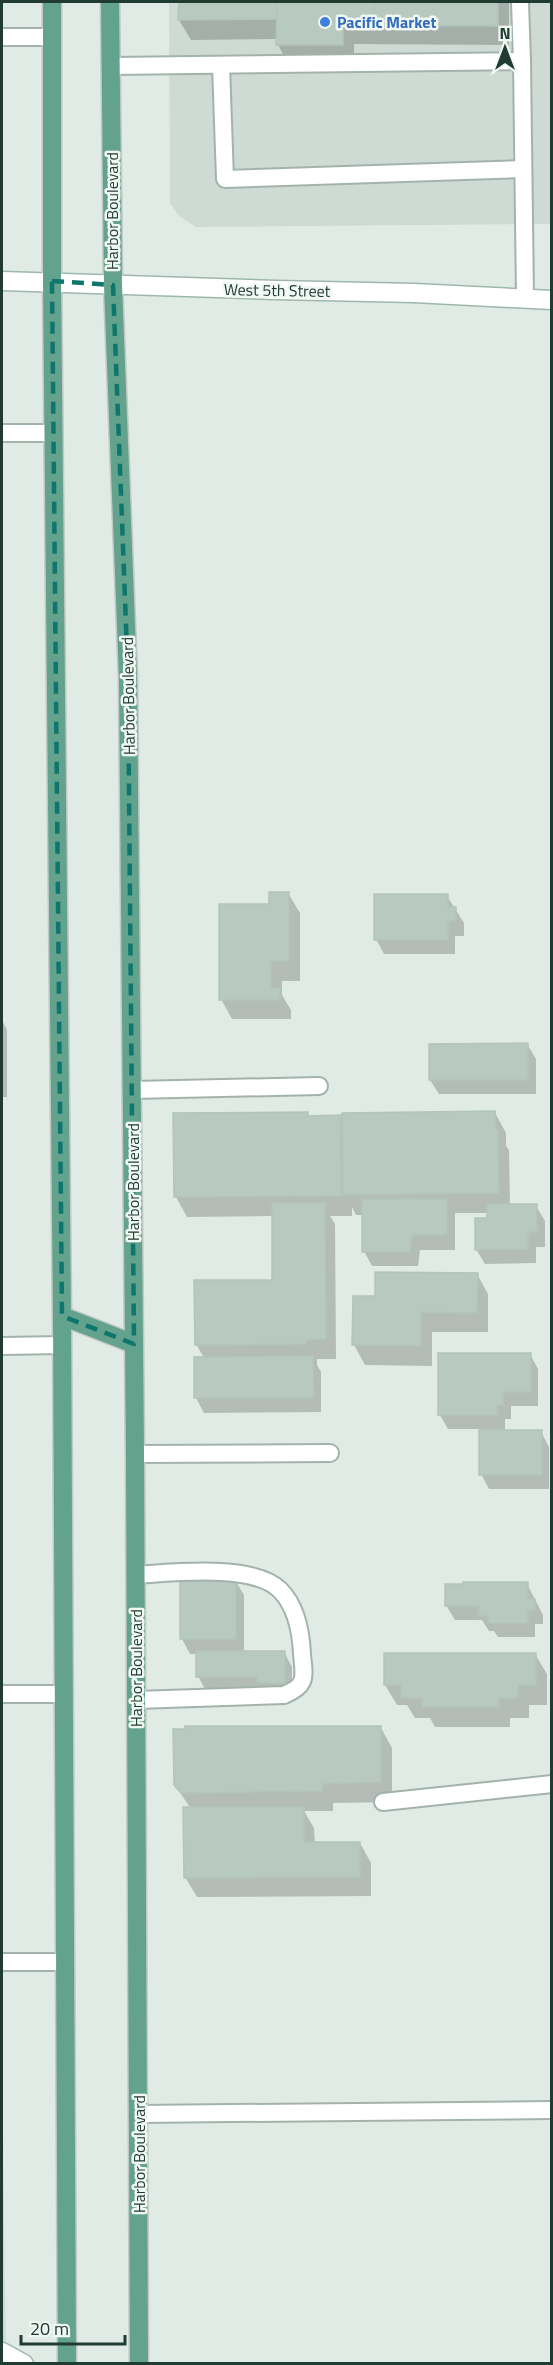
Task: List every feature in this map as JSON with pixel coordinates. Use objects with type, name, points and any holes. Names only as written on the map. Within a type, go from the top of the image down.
[{"type":"main road","points":[[52,2],[67,2364]]},
{"type":"main road","name":"Harbor Boulevard","points":[[110,2],[113,285],[128,678],[135,1454],[139,2364]]},
{"type":"main road","points":[[62,1316],[134,1344]]},
{"type":"street","name":"West 5th Street","points":[[2,281],[414,293],[552,300]]},
{"type":"street","points":[[2,2352],[24,2364]]},
{"type":"lane","points":[[520,2],[525,298]]},
{"type":"lane","points":[[2,37],[52,37]]},
{"type":"lane","points":[[111,66],[522,60]]},
{"type":"lane","points":[[221,64],[225,179],[524,170]]},
{"type":"lane","points":[[2,433],[54,432]]},
{"type":"lane","points":[[132,1090],[319,1086]]},
{"type":"lane","points":[[2,1346],[62,1345]]},
{"type":"lane","points":[[135,1454],[330,1453]]},
{"type":"lane","points":[[135,1575],[232,1572],[256,1576],[279,1589],[291,1607],[301,1635],[304,1678],[298,1689],[284,1695],[136,1700]]},
{"type":"lane","points":[[2,1694],[63,1694]]},
{"type":"lane","points":[[383,1802],[552,1784]]},
{"type":"lane","points":[[2,1962],[64,1962]]},
{"type":"lane","points":[[138,2114],[552,2110]]},
{"type":"highlighted area","points":[[52,281],[113,285],[128,678],[134,1344],[62,1316]]},
{"type":"shaded area","points":[[169,2],[551,2],[551,224],[196,227],[179,216],[170,203]]},
{"type":"shaded area","points":[[2,2063],[6,2363],[6,2364],[2,2363]]},
{"type":"building","points":[[179,2],[277,2],[277,19],[178,20]]},
{"type":"building","name":"Pacific Market","points":[[277,2],[374,2],[374,25],[343,25],[343,45],[276,45]]},
{"type":"building","points":[[374,2],[498,2],[498,26],[374,25]]},
{"type":"building","points":[[269,892],[289,892],[289,961],[271,961],[271,989],[280,988],[280,1000],[219,1000],[219,904],[269,904]]},
{"type":"building","points":[[374,894],[448,894],[448,907],[456,907],[456,921],[448,921],[448,940],[374,940]]},
{"type":"building","points":[[528,1043],[528,1080],[429,1080],[429,1044]]},
{"type":"building","points":[[495,1111],[496,1129],[498,1129],[499,1193],[343,1195],[342,1113]]},
{"type":"building","points":[[308,1112],[308,1116],[341,1115],[341,1196],[174,1197],[173,1113]]},
{"type":"building","points":[[362,1199],[447,1199],[447,1235],[412,1235],[410,1252],[362,1252]]},
{"type":"building","points":[[272,1203],[325,1203],[326,1339],[306,1340],[306,1344],[195,1345],[194,1280],[272,1280]]},
{"type":"building","points":[[487,1204],[537,1204],[537,1232],[528,1232],[528,1249],[475,1250],[475,1218],[487,1218]]},
{"type":"building","points":[[375,1272],[478,1273],[477,1313],[421,1312],[421,1346],[352,1345],[353,1296],[375,1296]]},
{"type":"building","points":[[438,1353],[531,1353],[531,1392],[503,1392],[503,1405],[497,1405],[497,1415],[438,1415]]},
{"type":"building","points":[[313,1356],[314,1398],[194,1398],[194,1357]]},
{"type":"building","points":[[479,1430],[542,1430],[542,1475],[479,1475]]},
{"type":"building","points":[[180,1579],[236,1579],[236,1639],[180,1639]]},
{"type":"building","points":[[463,1582],[528,1582],[528,1599],[535,1599],[535,1610],[528,1610],[528,1623],[488,1623],[488,1616],[479,1616],[479,1606],[445,1606],[445,1584],[463,1584]]},
{"type":"building","points":[[196,1651],[285,1651],[285,1683],[257,1683],[257,1677],[196,1677]]},
{"type":"building","points":[[384,1653],[536,1653],[536,1685],[518,1685],[518,1698],[499,1698],[499,1707],[422,1707],[422,1698],[401,1698],[401,1685],[384,1685]]},
{"type":"building","points":[[185,1726],[381,1726],[381,1782],[322,1784],[322,1791],[181,1793],[174,1785],[173,1729],[185,1729]]},
{"type":"building","points":[[183,1807],[304,1807],[304,1842],[360,1842],[360,1877],[184,1878]]},
{"type":"place","name":"Pacific Market","points":[[325,22]]}]
